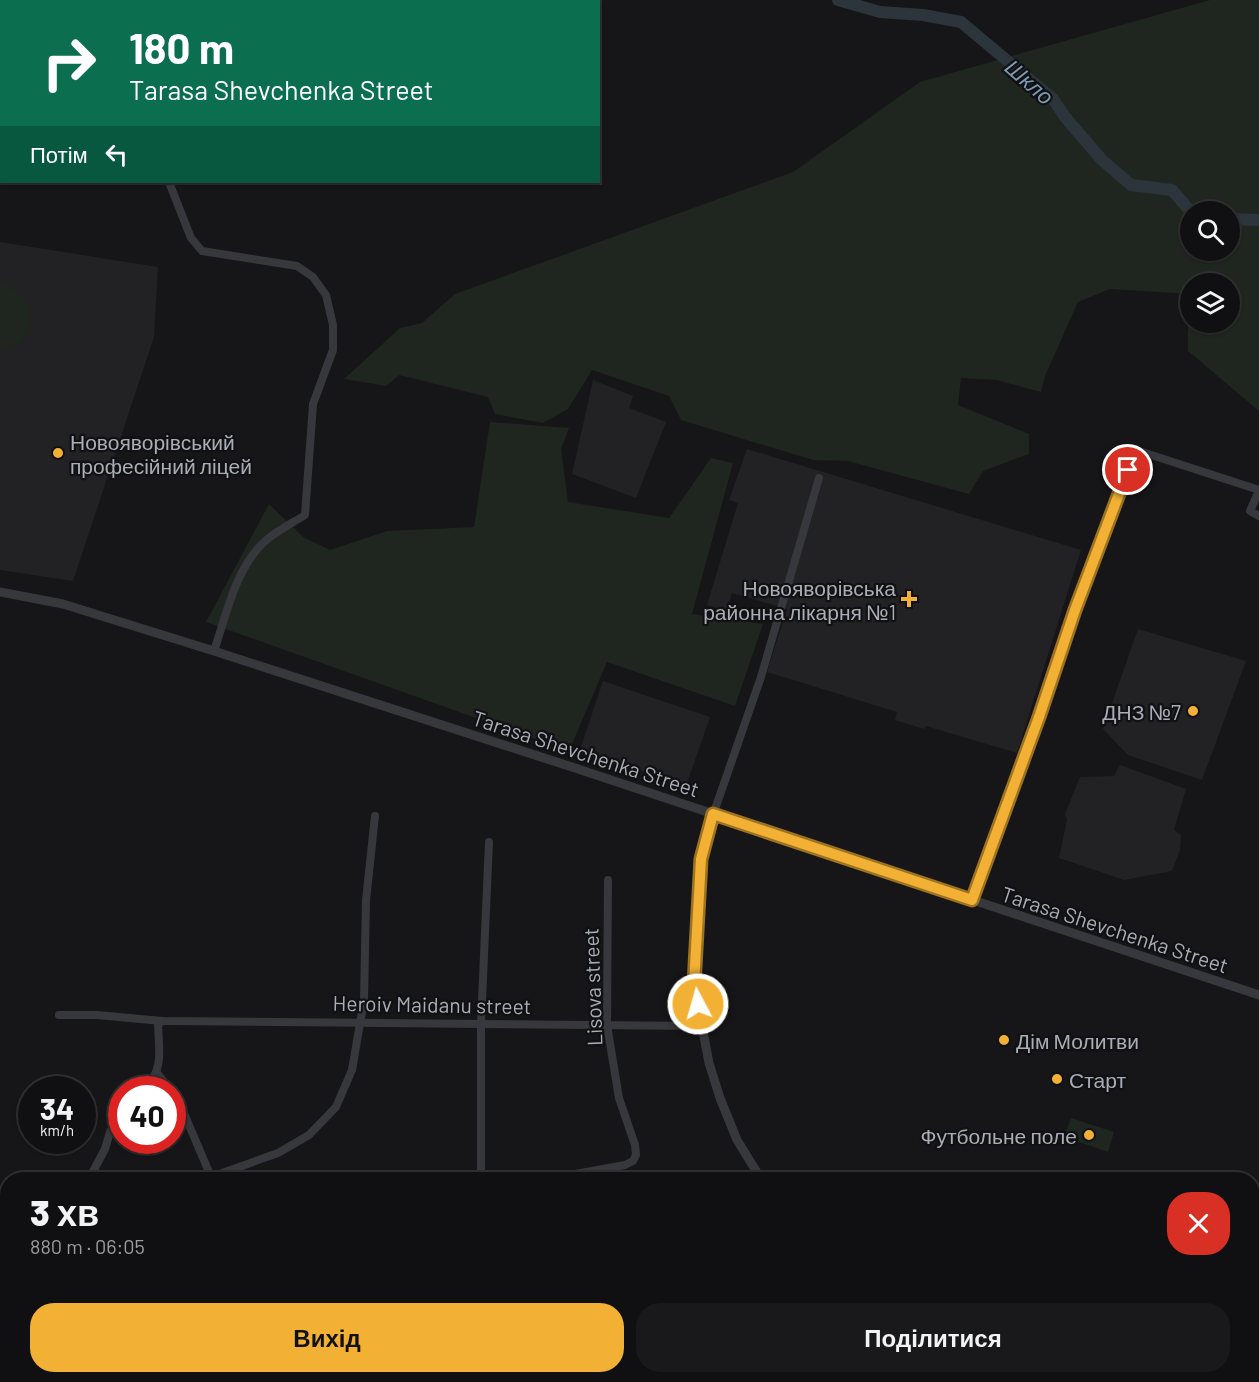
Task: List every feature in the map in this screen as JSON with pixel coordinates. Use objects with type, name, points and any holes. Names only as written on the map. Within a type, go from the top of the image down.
[{"type":"street","points":[[169,183],[191,238],[202,251],[297,266],[313,277],[326,295],[333,325],[333,350],[313,404],[305,515],[271,536],[251,556],[244,568],[214,651]]},
{"type":"street","points":[[972,900],[1039,717],[1075,610],[1136,450],[1259,490],[1250,511],[1259,516]]},
{"type":"street","points":[[757,1172],[741,1146],[720,1098],[701,1026],[694,984],[701,859],[713,814],[761,677],[819,478]]},
{"type":"street","name":"Tarasa Shevchenka Street","points":[[0,592],[63,604],[214,651],[1259,995]]},
{"type":"street","points":[[227,1172],[278,1153],[309,1135],[336,1107],[352,1070],[364,1000],[366,900],[375,816]]},
{"type":"street","points":[[481,1172],[481,1023],[489,842]]},
{"type":"street","name":"Lisova street","points":[[586,1172],[625,1165],[633,1161],[636,1155],[635,1145],[619,1098],[607,1024],[608,880]]},
{"type":"street","name":"Heroiv Maidanu street","points":[[58,1015],[97,1015],[162,1021],[701,1026]]},
{"type":"street","points":[[155,1076],[159,1067],[158,1025],[162,1021]]},
{"type":"street","points":[[186,1118],[208,1172]]},
{"type":"street","points":[[93,1172],[108,1138]]},
{"type":"shaded area","points":[[1210,0],[1259,0],[1259,411],[1188,351],[1188,333],[1240,333],[1240,273],[1180,273],[1180,293],[1110,289],[1078,302],[1045,376],[1041,392],[996,380],[961,378],[958,405],[1029,434],[1029,454],[983,471],[969,494],[848,461],[813,460],[681,420],[669,396],[592,370],[568,409],[543,423],[495,414],[488,397],[399,375],[386,386],[344,379],[400,328],[422,323],[455,294],[793,172],[920,82]]},
{"type":"shaded area","name":"Новояворівський професійний ліцей","points":[[0,242],[158,267],[154,337],[73,581],[0,570]]},
{"type":"shaded area","points":[[0,283],[13,289],[22,298],[29,319],[28,329],[22,338],[13,345],[0,349]]},
{"type":"shaded area","points":[[593,380],[633,396],[629,408],[666,422],[636,498],[572,474]]},
{"type":"shaded area","points":[[490,422],[569,428],[561,449],[568,502],[669,518],[711,458],[733,463],[692,614],[763,624],[735,706],[607,662],[569,751],[206,622],[269,504],[303,537],[330,550],[387,531],[474,527]]},
{"type":"shaded area","name":"Новояворівська районна лікарня №1","points":[[747,449],[1081,550],[1017,753],[926,726],[924,729],[895,720],[897,712],[767,672],[787,609],[732,593],[726,611],[707,605],[738,503],[729,500]]},
{"type":"shaded area","points":[[1138,629],[1246,661],[1202,780],[1128,755],[1103,729]]},
{"type":"shaded area","points":[[603,681],[710,717],[686,786],[580,750]]},
{"type":"shaded area","points":[[1120,765],[1186,789],[1174,830],[1181,835],[1180,850],[1172,871],[1124,880],[1059,858],[1067,820],[1065,814],[1080,777],[1114,776]]},
{"type":"shaded area","name":"Футбольне поле","points":[[1071,1118],[1114,1132],[1108,1152],[1064,1137]]},
{"type":"waterway","name":"Шкло","points":[[838,0],[880,12],[923,15],[961,22],[1053,99],[1065,117],[1102,160],[1131,185],[1172,190],[1182,201]]},
{"type":"waterway","name":"Шкло","points":[[1240,219],[1259,220]]},
{"type":"place","name":"Новояворівський професійний ліцей","points":[[58,453]]},
{"type":"place","name":"Новояворівська районна лікарня №1","points":[[909,599]]},
{"type":"place","name":"ДНЗ №7","points":[[1193,711]]},
{"type":"place","name":"Дім Молитви","points":[[1004,1040]]},
{"type":"place","name":"Старт","points":[[1057,1079]]},
{"type":"place","name":"Футбольне поле","points":[[1089,1135]]},
{"type":"route","points":[[698,1004],[694,984],[701,859],[713,814],[972,900],[1039,717],[1075,610],[1128,470]]}]
